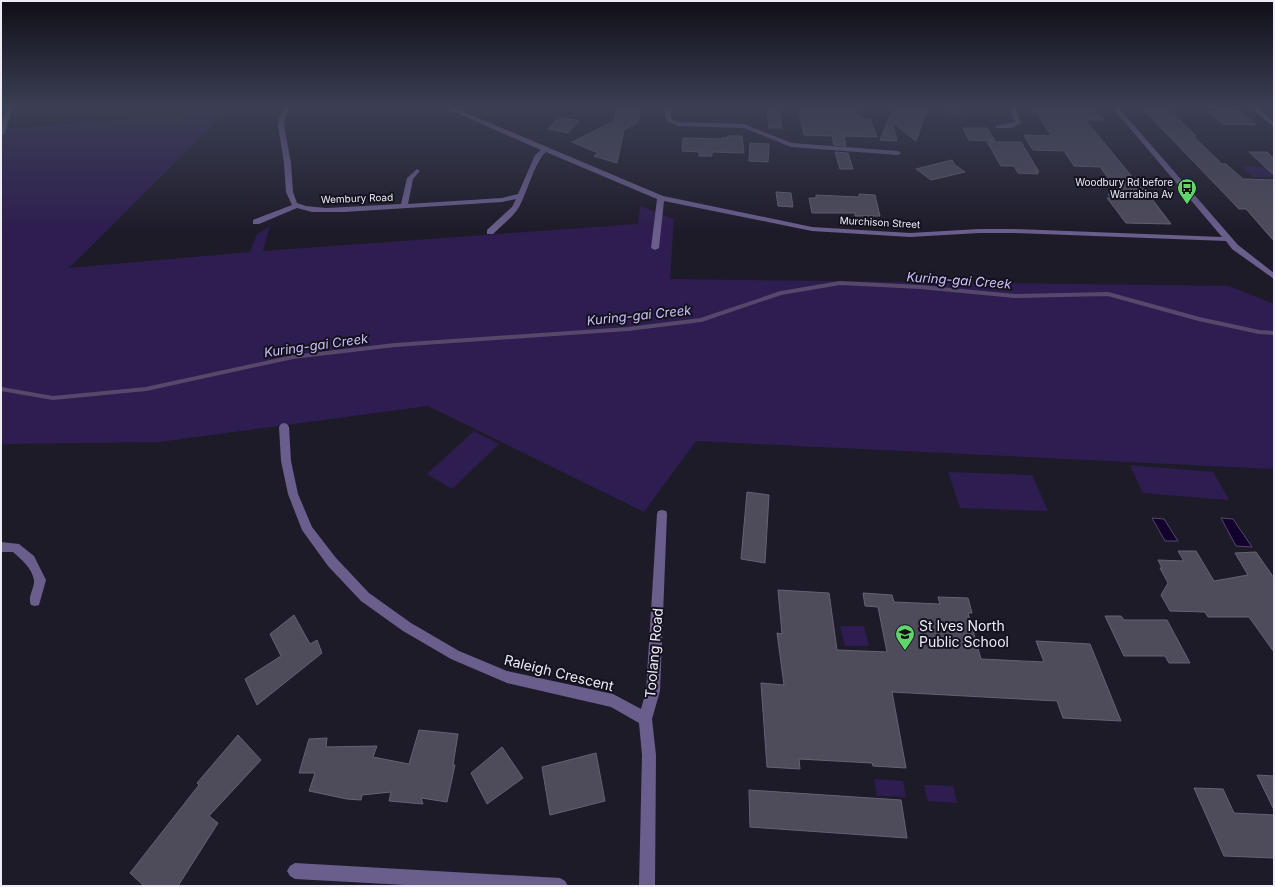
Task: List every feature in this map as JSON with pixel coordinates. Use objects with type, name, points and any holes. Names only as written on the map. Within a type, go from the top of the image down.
[{"type":"street","points":[[285,148],[291,197],[295,204],[299,206]]},
{"type":"street","name":"Murchison Street","points":[[540,148],[661,198],[812,229],[910,235],[979,231],[1013,231],[1228,240]]},
{"type":"street","points":[[836,148],[898,153]]},
{"type":"street","points":[[1150,148],[1228,240],[1248,258],[1274,277]]},
{"type":"street","points":[[490,232],[515,208],[526,186],[538,155],[544,150]]},
{"type":"street","points":[[404,206],[410,178],[417,171]]},
{"type":"street","name":"Wembury Road","points":[[299,206],[323,210],[502,200],[520,196]]},
{"type":"street","points":[[655,248],[661,198]]},
{"type":"street","points":[[256,222],[299,206]]},
{"type":"street","name":"Raleigh Crescent","points":[[284,427],[286,461],[293,494],[308,530],[332,562],[365,597],[406,627],[455,655],[507,676],[613,701],[645,719]]},
{"type":"street","name":"Toolang Road","points":[[647,886],[649,755],[645,719],[653,691],[662,514]]},
{"type":"street","points":[[1,547],[15,546],[30,560],[40,580],[35,601]]},
{"type":"street","points":[[295,871],[560,886]]},
{"type":"shaded area","points":[[1,148],[189,148],[69,268],[250,252],[257,234],[270,226],[263,251],[638,224],[640,206],[674,219],[670,279],[1229,286],[1274,304],[1274,469],[696,441],[644,512],[428,406],[159,442],[1,444]]},
{"type":"shaded area","points":[[1241,166],[1274,167],[1274,177],[1253,177]]},
{"type":"shaded area","points":[[474,431],[499,444],[452,489],[427,474]]},
{"type":"shaded area","points":[[1130,465],[1213,472],[1229,500],[1143,493]]},
{"type":"shaded area","points":[[948,472],[1032,475],[1048,511],[960,508]]},
{"type":"shaded area","points":[[1152,518],[1164,519],[1178,541],[1165,541]]},
{"type":"shaded area","points":[[1221,518],[1233,519],[1252,547],[1236,546]]},
{"type":"shaded area","points":[[840,626],[864,626],[869,646],[845,646]]},
{"type":"shaded area","points":[[874,779],[903,781],[906,797],[877,796]]},
{"type":"shaded area","points":[[924,785],[953,786],[957,803],[928,801]]},
{"type":"building","points":[[587,148],[620,148],[617,163],[594,156],[598,153]]},
{"type":"building","points":[[682,148],[743,148],[744,153],[712,152],[712,156],[699,156],[699,152],[682,151]]},
{"type":"building","points":[[750,148],[769,148],[768,162],[749,161]]},
{"type":"building","points":[[991,148],[1025,148],[1039,172],[1036,172],[1038,174],[1018,173],[1014,166],[1001,166]]},
{"type":"building","points":[[1032,148],[1109,148],[1134,179],[1137,179],[1171,224],[1126,223],[1107,198],[1111,198],[1108,194],[1120,194],[1100,167],[1074,166],[1064,151],[1033,150]]},
{"type":"building","points":[[1181,148],[1206,148],[1222,164],[1226,164],[1243,179],[1274,180],[1274,241],[1246,209],[1239,209]]},
{"type":"building","points":[[835,152],[848,153],[853,169],[840,169]]},
{"type":"building","points":[[1249,152],[1267,152],[1274,159],[1274,175]]},
{"type":"building","points":[[952,160],[955,165],[965,172],[931,180],[916,169]]},
{"type":"building","points":[[776,192],[791,193],[793,207],[778,206]]},
{"type":"building","points":[[859,194],[875,195],[880,216],[855,216],[855,213],[812,213],[809,198],[816,198],[816,195],[859,197]]},
{"type":"building","points":[[747,492],[769,495],[765,563],[741,559]]},
{"type":"building","points":[[1178,551],[1196,551],[1214,581],[1248,575],[1235,553],[1256,552],[1274,578],[1274,652],[1249,617],[1208,617],[1205,612],[1170,611],[1161,595],[1168,583],[1160,568],[1162,568],[1158,560],[1184,561]]},
{"type":"building","points":[[778,590],[829,593],[837,650],[887,652],[878,607],[865,606],[863,593],[892,595],[894,602],[940,604],[938,597],[968,598],[972,613],[968,613],[981,659],[1044,662],[1036,641],[1090,644],[1121,721],[1063,718],[1057,701],[892,692],[906,768],[873,766],[872,763],[799,759],[800,769],[767,767],[761,683],[784,685],[777,633],[782,634]]},
{"type":"building","points":[[294,615],[310,644],[317,640],[322,653],[257,705],[245,679],[281,656],[270,634]]},
{"type":"building","points":[[1105,616],[1121,616],[1124,620],[1167,620],[1190,663],[1169,663],[1165,656],[1124,656]]},
{"type":"building","points":[[419,730],[458,734],[453,765],[455,765],[447,802],[421,798],[423,804],[389,801],[391,792],[362,795],[361,800],[347,799],[309,791],[315,773],[299,773],[309,739],[327,738],[326,747],[377,746],[373,757],[409,764]]},
{"type":"building","points":[[238,735],[261,760],[209,816],[218,823],[178,886],[144,886],[130,873],[199,785],[197,783]]},
{"type":"building","points":[[502,747],[523,778],[487,804],[471,773]]},
{"type":"building","points":[[596,753],[605,801],[550,815],[542,767]]},
{"type":"building","points":[[1257,775],[1274,776],[1274,810]]},
{"type":"building","points":[[1194,788],[1223,789],[1234,813],[1274,815],[1274,858],[1224,856]]},
{"type":"building","points":[[749,790],[901,800],[907,838],[750,827]]},
{"type":"waterway","name":"Kuring-gai Creek","points":[[1,389],[53,398],[146,389],[293,357],[395,345],[628,329],[701,320],[781,293],[840,283],[920,287],[1015,296],[1108,294],[1199,319],[1259,332],[1274,333]]},
{"type":"place","name":"Woodbury Rd before Warrabina Av","points":[[1187,205]]},
{"type":"place","name":"St Ives North Public School","points":[[905,651]]}]
